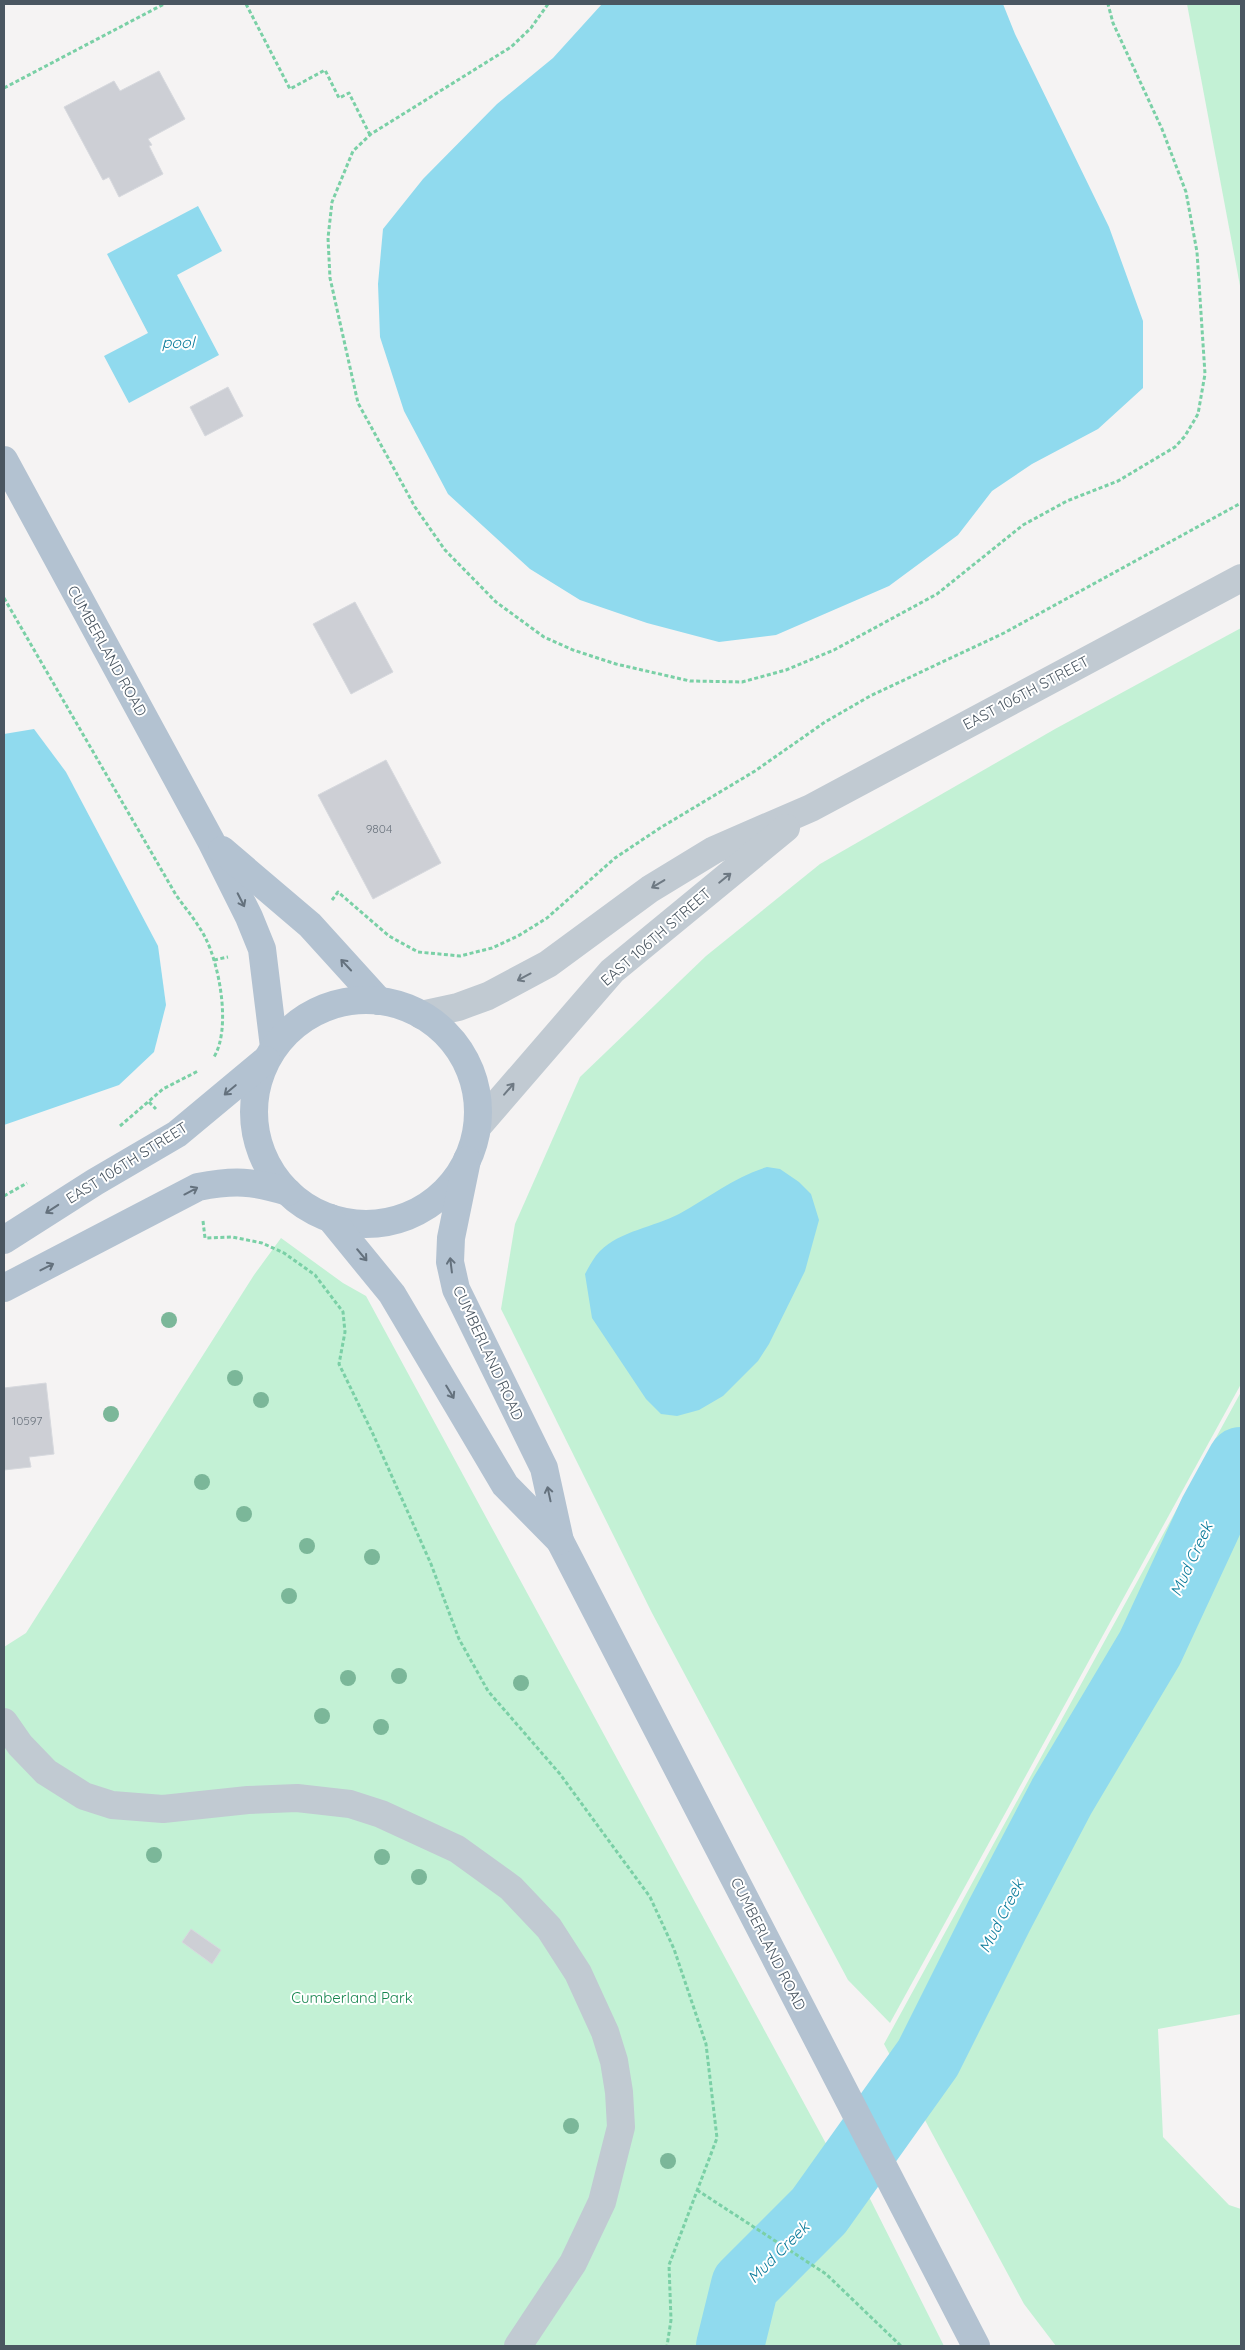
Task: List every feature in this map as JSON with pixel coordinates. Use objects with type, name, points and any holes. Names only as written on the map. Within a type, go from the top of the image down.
[{"type":"main road","name":"CUMBERLAND ROAD","points":[[4,460],[211,841],[249,917],[262,949],[271,1053]]},
{"type":"main road","name":"CUMBERLAND ROAD","points":[[211,841],[310,925],[379,1000]]},
{"type":"main road","name":"EAST 106TH STREET","points":[[4,1240],[95,1182],[177,1134],[271,1053],[295,1026],[320,1010],[349,1001],[379,1000],[404,1006],[421,1015],[450,1038],[468,1064],[477,1094],[478,1126],[467,1160]]},
{"type":"main road","points":[[271,1053],[258,1081],[254,1105],[255,1129],[261,1152],[268,1167],[288,1192],[307,1208],[330,1218],[362,1224],[394,1220],[424,1208],[449,1187],[467,1160]]},
{"type":"main road","name":"CUMBERLAND ROAD","points":[[467,1160],[451,1238],[450,1262],[456,1289],[544,1468],[560,1541],[976,2346]]},
{"type":"main road","points":[[4,1288],[198,1187],[224,1182],[259,1183],[288,1192]]},
{"type":"main road","name":"CUMBERLAND ROAD","points":[[330,1218],[392,1294],[505,1485],[560,1541]]},
{"type":"street","name":"EAST 106TH STREET","points":[[421,1015],[458,1007],[488,996],[548,964],[650,889],[714,850],[811,808],[1241,578]]},
{"type":"street","name":"EAST 106TH STREET","points":[[478,1126],[612,971],[811,808]]},
{"type":"street","points":[[4,1722],[20,1745],[46,1772],[84,1796],[112,1804],[163,1809],[248,1800],[297,1798],[350,1804],[381,1814],[457,1849],[511,1888],[549,1928],[578,1973],[605,2032],[614,2061],[619,2092],[621,2127],[602,2202],[585,2239],[573,2264],[518,2346]]},
{"type":"path","points":[[4,88],[164,4]]},
{"type":"path","points":[[246,4],[290,89],[324,70],[339,98],[349,93],[370,135]]},
{"type":"path","points":[[548,4],[531,28],[511,47],[370,135],[353,151],[332,202],[328,238],[330,278],[358,403],[414,507],[445,550],[496,602],[544,637],[573,650],[616,664],[690,681],[742,682],[786,670],[834,650],[938,594],[1024,525],[1067,501],[1118,481],[1175,447],[1185,436],[1198,414],[1205,374],[1197,252],[1186,192],[1162,130],[1113,23],[1108,4]]},
{"type":"path","points":[[338,892],[389,936],[418,952],[460,956],[492,948],[510,940],[547,918],[615,858],[660,828],[755,771],[824,722],[870,696],[1004,633],[1241,503]]},
{"type":"path","points":[[4,598],[171,886],[204,936],[214,960],[222,1006],[223,1033],[220,1048],[208,1063]]},
{"type":"path","points":[[114,1131],[163,1089],[204,1068]]},
{"type":"path","points":[[4,1196],[30,1181]]},
{"type":"path","points":[[205,1238],[232,1237],[255,1242],[284,1253],[315,1275],[343,1312],[345,1332],[339,1364],[373,1434],[431,1564],[459,1639],[488,1690],[560,1774],[650,1897],[674,1949],[706,2044],[717,2138],[669,2265],[671,2320],[667,2346]]},
{"type":"path","points":[[698,2190],[826,2274],[901,2346]]},
{"type":"green space","points":[[1187,4],[1241,4],[1241,291]]},
{"type":"green space","points":[[1241,628],[1241,1384],[890,2023],[848,1980],[652,1613],[501,1309],[515,1224],[580,1077],[706,956],[820,864],[1055,729]]},
{"type":"green space","name":"Cumberland Park","points":[[281,1238],[343,1283],[366,1296],[849,2186],[858,2175],[944,2346],[4,2346],[4,1647],[26,1633],[254,1275]]},
{"type":"green space","points":[[1241,1392],[1241,2014],[1158,2029],[1163,2137],[1229,2205],[1241,2209],[1241,2346],[1056,2346],[1024,2304],[884,2044]]},
{"type":"water","points":[[602,4],[1003,4],[1015,34],[1109,227],[1143,321],[1143,388],[1098,429],[1032,464],[992,491],[958,535],[889,586],[776,635],[719,642],[647,623],[580,600],[530,569],[448,494],[404,411],[380,337],[378,284],[383,229],[423,179],[497,104],[553,58]]},
{"type":"water","name":"pool","points":[[198,206],[222,251],[177,275],[219,355],[129,403],[104,356],[148,333],[107,254]]},
{"type":"water","points":[[34,729],[66,772],[158,946],[166,1005],[154,1052],[119,1085],[4,1125],[4,734]]},
{"type":"water","points":[[767,1167],[780,1169],[799,1182],[811,1194],[819,1220],[805,1271],[769,1344],[758,1361],[723,1396],[699,1410],[677,1416],[661,1414],[646,1399],[592,1318],[585,1274],[600,1251],[608,1244],[627,1234],[669,1219],[744,1176]]},
{"type":"building","points":[[159,71],[185,119],[148,139],[152,145],[149,146],[163,174],[119,197],[109,177],[103,180],[64,107],[114,81],[120,91]]},
{"type":"building","points":[[228,387],[243,416],[205,436],[190,407]]},
{"type":"building","points":[[355,602],[393,672],[351,694],[313,624]]},
{"type":"building","points":[[386,760],[441,863],[373,899],[318,795]]},
{"type":"building","points":[[46,1383],[54,1454],[29,1457],[31,1467],[4,1470],[4,1388]]},
{"type":"building","points":[[191,1929],[221,1950],[212,1964],[182,1942]]},
{"type":"waterway","name":"Mud Creek","points":[[730,2346],[745,2285],[819,2211],[928,2058],[1062,1796],[1150,1648],[1213,1512],[1241,1461]]}]
